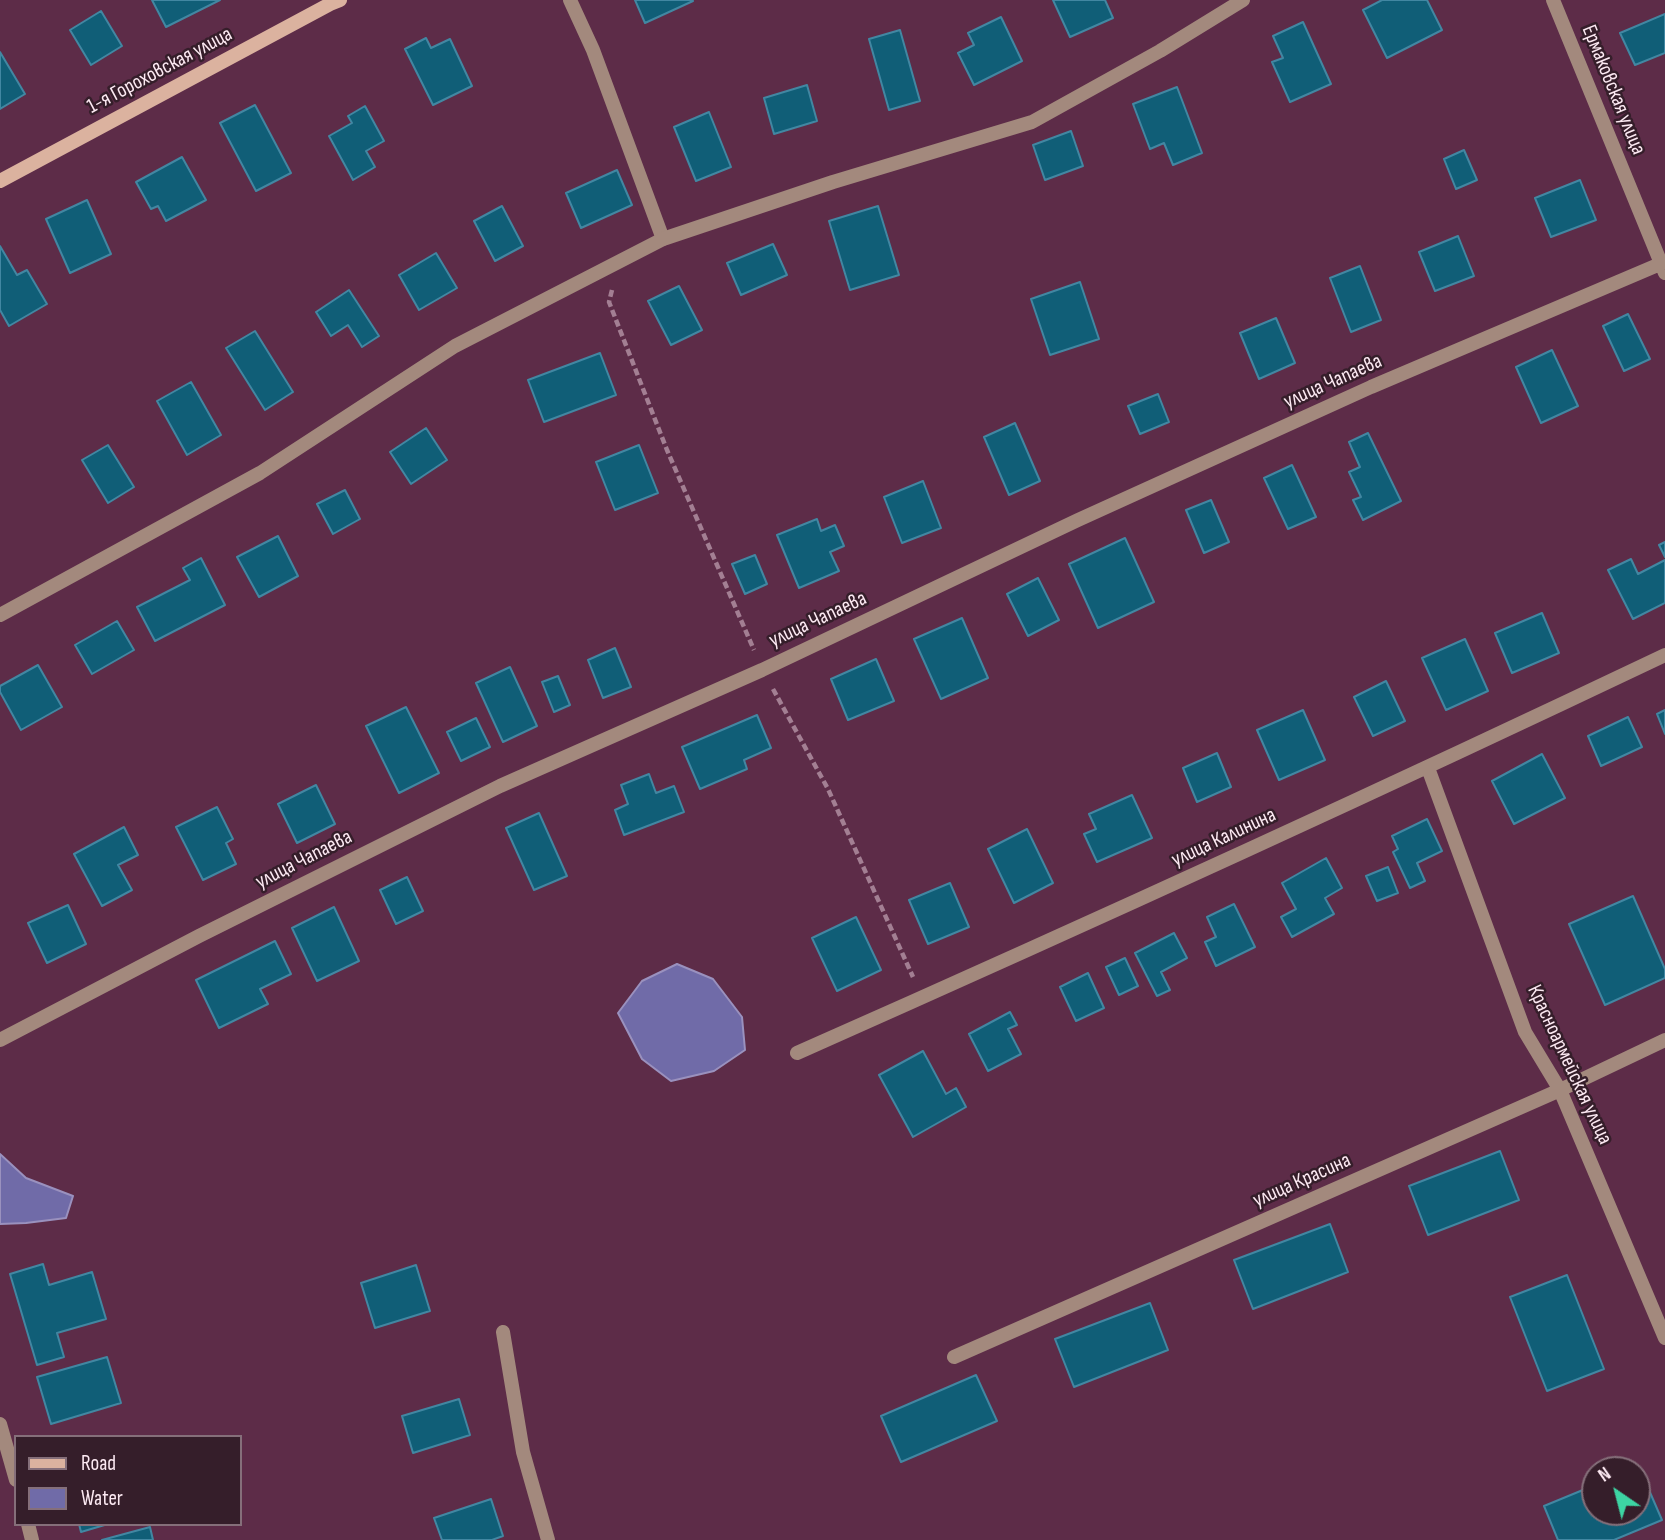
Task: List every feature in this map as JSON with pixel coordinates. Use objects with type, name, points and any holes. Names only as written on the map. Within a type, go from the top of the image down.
[{"type":"street","name":"1-я Гороховская улица","points":[[0,181],[340,0]]},
{"type":"street","points":[[570,0],[593,50],[663,239]]},
{"type":"street","points":[[0,615],[260,473],[455,346],[663,239],[833,182],[1032,121],[1160,51],[1243,0]]},
{"type":"street","name":"Ермаковская улица","points":[[1553,0],[1664,266]]},
{"type":"street","name":"улица Чапаева","points":[[0,1040],[187,942],[500,786],[762,670],[1078,520],[1359,393],[1664,266]]},
{"type":"street","name":"улица Калинина","points":[[797,1053],[1428,768],[1665,655]]},
{"type":"street","name":"Красноармейская улица","points":[[1428,768],[1525,1031],[1560,1090],[1665,1338]]},
{"type":"street","name":"улица Красина","points":[[954,1357],[1560,1090],[1665,1040]]},
{"type":"street","points":[[503,1332],[523,1452],[548,1540]]},
{"type":"street","points":[[0,1424],[14,1473]]},
{"type":"path","points":[[619,262],[609,302],[667,450],[762,670],[828,789],[922,998]]},
{"type":"water","points":[[677,964],[713,979],[742,1017],[745,1050],[714,1071],[671,1081],[642,1059],[618,1013],[642,981]]},
{"type":"water","points":[[0,1154],[26,1178],[73,1196],[66,1218],[0,1224]]},
{"type":"building","points":[[152,0],[220,0],[166,27]]},
{"type":"building","points":[[635,0],[692,0],[693,1],[645,23]]},
{"type":"building","points":[[1053,0],[1105,0],[1113,18],[1070,37]]},
{"type":"building","points":[[1382,0],[1427,0],[1442,30],[1387,58],[1363,10]]},
{"type":"building","points":[[101,11],[122,46],[91,65],[70,30]]},
{"type":"building","points":[[1665,14],[1665,53],[1635,65],[1620,33]]},
{"type":"building","points":[[1001,17],[1022,61],[974,85],[958,53],[974,45],[968,33]]},
{"type":"building","points":[[1303,22],[1331,84],[1290,102],[1272,62],[1283,58],[1273,36]]},
{"type":"building","points":[[900,30],[920,101],[889,110],[869,39]]},
{"type":"building","points":[[426,38],[431,48],[450,39],[472,86],[433,105],[405,49]]},
{"type":"building","points":[[0,52],[25,94],[0,109]]},
{"type":"building","points":[[807,85],[817,121],[774,134],[764,98]]},
{"type":"building","points":[[1177,87],[1202,153],[1173,165],[1164,143],[1150,149],[1133,104]]},
{"type":"building","points":[[255,105],[291,173],[256,191],[220,123]]},
{"type":"building","points":[[365,106],[384,141],[366,151],[375,167],[353,180],[329,136],[352,123],[348,116]]},
{"type":"building","points":[[709,112],[731,167],[696,181],[674,127]]},
{"type":"building","points":[[1071,131],[1083,166],[1045,180],[1033,145]]},
{"type":"building","points":[[1464,150],[1477,180],[1456,189],[1444,159]]},
{"type":"building","points":[[182,157],[206,200],[166,221],[158,206],[151,209],[136,182]]},
{"type":"building","points":[[617,170],[632,205],[581,228],[566,193]]},
{"type":"building","points":[[1580,180],[1596,220],[1551,237],[1535,198]]},
{"type":"building","points":[[87,200],[111,254],[70,273],[46,219]]},
{"type":"building","points":[[502,206],[523,246],[495,261],[474,221]]},
{"type":"building","points":[[878,206],[899,275],[850,290],[829,221]]},
{"type":"building","points":[[1458,236],[1474,276],[1435,291],[1419,252]]},
{"type":"building","points":[[773,244],[787,275],[741,295],[727,263]]},
{"type":"building","points":[[0,246],[17,275],[27,270],[47,304],[9,326],[0,310]]},
{"type":"building","points":[[436,253],[457,288],[419,310],[399,275]]},
{"type":"building","points":[[1360,266],[1381,320],[1351,332],[1330,278]]},
{"type":"building","points":[[1080,282],[1099,339],[1050,355],[1031,299]]},
{"type":"building","points":[[679,286],[702,330],[671,345],[648,301]]},
{"type":"building","points":[[349,290],[379,336],[362,347],[348,325],[331,336],[316,312]]},
{"type":"building","points":[[1628,314],[1650,359],[1624,371],[1603,326]]},
{"type":"building","points":[[1276,318],[1295,363],[1259,379],[1240,333]]},
{"type":"building","points":[[255,331],[293,392],[265,410],[226,348]]},
{"type":"building","points":[[1552,350],[1578,406],[1541,423],[1516,367]]},
{"type":"building","points":[[600,353],[616,395],[544,422],[528,380]]},
{"type":"building","points":[[191,382],[221,435],[187,455],[157,401]]},
{"type":"building","points":[[1158,394],[1169,422],[1140,434],[1128,406]]},
{"type":"building","points":[[1015,423],[1040,481],[1009,495],[984,437]]},
{"type":"building","points":[[426,428],[447,460],[411,484],[390,452]]},
{"type":"building","points":[[1368,433],[1401,501],[1363,520],[1353,500],[1361,497],[1349,472],[1360,467],[1349,442]]},
{"type":"building","points":[[108,445],[134,487],[108,503],[82,460]]},
{"type":"building","points":[[639,445],[658,493],[615,510],[596,462]]},
{"type":"building","points":[[1292,465],[1316,517],[1288,529],[1264,478]]},
{"type":"building","points":[[923,481],[941,528],[902,543],[884,497]]},
{"type":"building","points":[[345,490],[360,519],[333,534],[317,504]]},
{"type":"building","points":[[1211,500],[1229,542],[1204,553],[1186,510]]},
{"type":"building","points":[[817,519],[821,531],[835,525],[844,546],[830,552],[839,571],[799,588],[777,535]]},
{"type":"building","points":[[278,536],[298,576],[259,597],[237,557]]},
{"type":"building","points":[[1125,538],[1154,602],[1098,628],[1069,564]]},
{"type":"building","points":[[1665,542],[1665,557],[1659,545]]},
{"type":"building","points":[[755,555],[767,584],[745,594],[732,564]]},
{"type":"building","points":[[201,558],[225,605],[155,641],[137,607],[190,580],[183,568]]},
{"type":"building","points":[[1631,559],[1638,574],[1665,560],[1665,603],[1633,619],[1608,570]]},
{"type":"building","points":[[1038,578],[1059,620],[1028,636],[1007,594]]},
{"type":"building","points":[[1542,613],[1559,653],[1512,673],[1495,633]]},
{"type":"building","points":[[962,618],[988,678],[941,699],[914,639]]},
{"type":"building","points":[[117,621],[134,650],[92,674],[75,645]]},
{"type":"building","points":[[1465,639],[1488,691],[1446,710],[1422,658]]},
{"type":"building","points":[[615,648],[631,687],[603,698],[588,660]]},
{"type":"building","points":[[876,659],[894,701],[848,720],[831,679]]},
{"type":"building","points":[[38,665],[62,707],[21,730],[0,692],[0,686]]},
{"type":"building","points":[[510,667],[537,726],[503,742],[476,683]]},
{"type":"building","points":[[558,676],[570,705],[554,712],[542,682]]},
{"type":"building","points":[[1386,681],[1405,721],[1373,736],[1354,697]]},
{"type":"building","points":[[406,707],[439,773],[399,793],[366,726]]},
{"type":"building","points":[[1303,710],[1325,760],[1279,780],[1257,730]]},
{"type":"building","points":[[1665,710],[1665,734],[1657,714]]},
{"type":"building","points":[[757,715],[771,748],[744,760],[747,769],[700,789],[682,747]]},
{"type":"building","points":[[1628,717],[1642,747],[1601,766],[1588,736]]},
{"type":"building","points":[[476,718],[490,747],[461,761],[447,732]]},
{"type":"building","points":[[1217,753],[1231,787],[1197,802],[1183,768]]},
{"type":"building","points":[[1542,754],[1565,798],[1514,824],[1492,781]]},
{"type":"building","points":[[649,774],[656,793],[674,786],[684,812],[624,835],[615,810],[628,804],[621,785]]},
{"type":"building","points":[[316,785],[335,824],[297,843],[278,804]]},
{"type":"building","points":[[1132,795],[1152,838],[1097,862],[1084,834],[1096,829],[1089,814]]},
{"type":"building","points":[[217,807],[233,839],[226,843],[236,864],[203,880],[176,827]]},
{"type":"building","points":[[539,813],[567,876],[534,890],[506,828]]},
{"type":"building","points":[[1427,819],[1442,851],[1417,863],[1425,881],[1410,888],[1393,852],[1398,849],[1392,836]]},
{"type":"building","points":[[124,827],[138,855],[118,865],[132,890],[102,906],[74,854]]},
{"type":"building","points":[[1027,829],[1053,883],[1014,903],[988,849]]},
{"type":"building","points":[[1326,858],[1342,888],[1325,898],[1334,914],[1292,937],[1281,917],[1296,909],[1282,883]]},
{"type":"building","points":[[1388,867],[1398,893],[1377,901],[1366,876]]},
{"type":"building","points":[[407,877],[423,911],[396,924],[380,890]]},
{"type":"building","points":[[950,883],[969,927],[928,944],[909,900]]},
{"type":"building","points":[[1633,896],[1665,969],[1665,978],[1605,1005],[1569,924]]},
{"type":"building","points":[[1234,904],[1255,947],[1216,966],[1205,942],[1216,937],[1207,917]]},
{"type":"building","points":[[68,905],[86,944],[47,963],[28,923]]},
{"type":"building","points":[[334,907],[359,961],[317,981],[292,928]]},
{"type":"building","points":[[856,917],[881,970],[837,991],[812,938]]},
{"type":"building","points":[[1174,933],[1187,958],[1161,972],[1170,990],[1157,996],[1135,953]]},
{"type":"building","points":[[275,941],[291,974],[260,989],[268,1004],[219,1028],[196,980]]},
{"type":"building","points":[[1125,958],[1138,986],[1119,995],[1106,967]]},
{"type":"building","points":[[1088,973],[1104,1008],[1076,1021],[1060,987]]},
{"type":"building","points":[[1010,1012],[1017,1025],[1008,1029],[1021,1054],[988,1071],[969,1034]]},
{"type":"building","points":[[923,1051],[946,1094],[956,1088],[966,1107],[913,1137],[879,1075]]},
{"type":"building","points":[[1500,1151],[1519,1200],[1428,1235],[1409,1186]]},
{"type":"building","points":[[1330,1224],[1348,1272],[1253,1309],[1234,1260]]},
{"type":"building","points":[[43,1264],[49,1285],[92,1272],[106,1319],[57,1333],[64,1357],[37,1365],[10,1274]]},
{"type":"building","points":[[416,1265],[430,1311],[375,1328],[361,1283]]},
{"type":"building","points":[[1567,1275],[1604,1369],[1547,1391],[1510,1297]]},
{"type":"building","points":[[1150,1303],[1168,1350],[1074,1387],[1055,1339]]},
{"type":"building","points":[[107,1357],[121,1403],[51,1424],[37,1377]]},
{"type":"building","points":[[976,1375],[997,1421],[901,1462],[881,1416]]},
{"type":"building","points":[[459,1399],[470,1435],[413,1453],[402,1416]]},
{"type":"building","points":[[1581,1491],[1581,1526],[1648,1526],[1614,1540],[1558,1540],[1544,1506]]},
{"type":"building","points":[[1651,1495],[1662,1520],[1651,1525]]},
{"type":"building","points":[[491,1499],[503,1536],[492,1540],[442,1540],[434,1518]]},
{"type":"building","points":[[80,1526],[101,1526],[81,1532]]},
{"type":"building","points":[[150,1527],[153,1540],[102,1540]]}]
